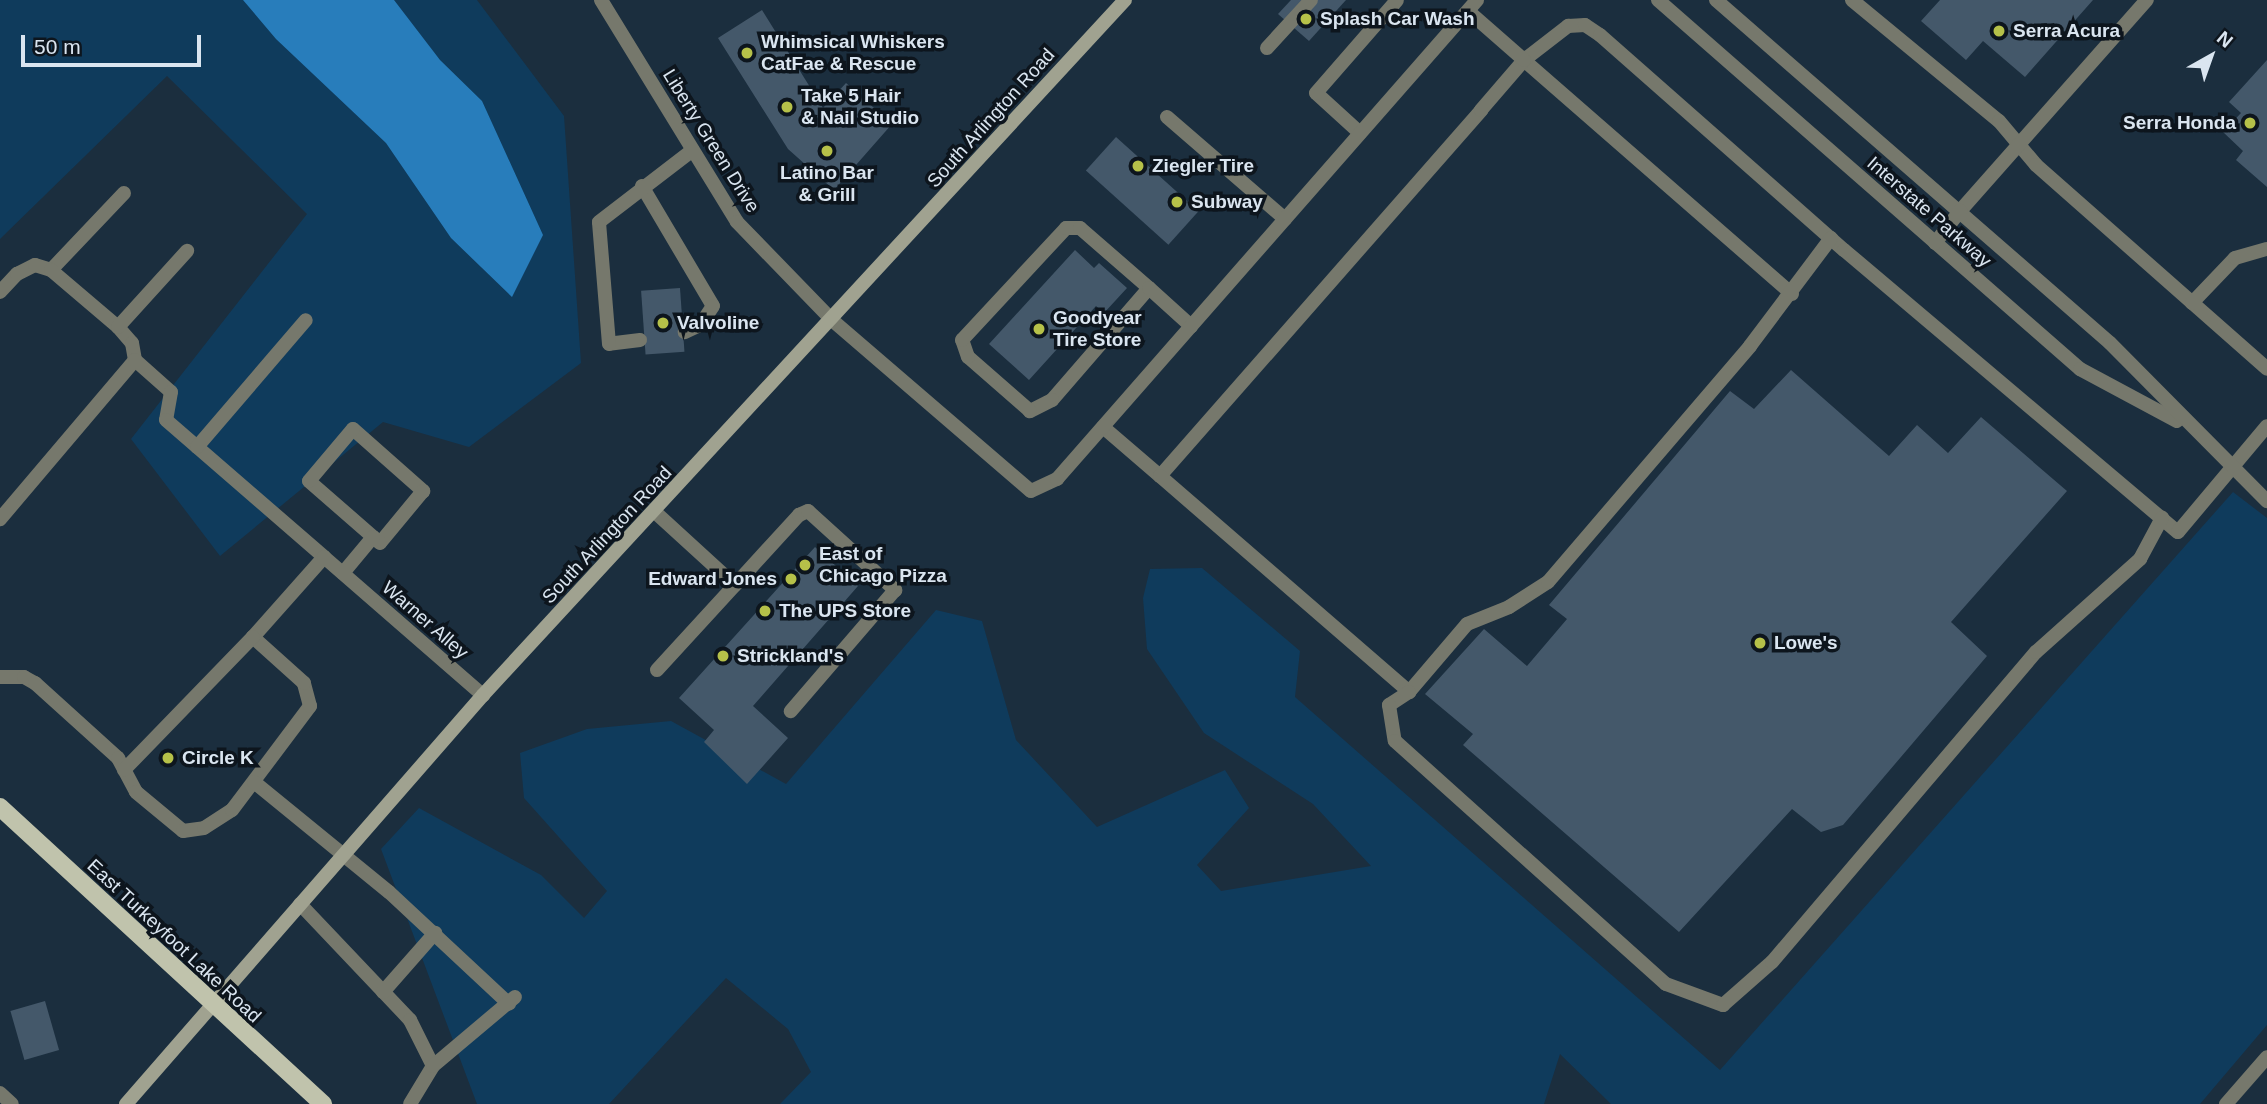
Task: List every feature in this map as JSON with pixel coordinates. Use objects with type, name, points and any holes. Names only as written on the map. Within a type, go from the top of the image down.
[{"type":"main road","name":"South Arlington Road","points":[[126,1104],[483,695],[655,512],[1125,0]]},
{"type":"main road","name":"East Turkeyfoot Lake Road","points":[[0,807],[211,1005],[323,1104]]},
{"type":"street","name":"Liberty Green Drive","points":[[601,0],[737,222],[832,320],[1031,491],[1058,479],[1103,427]]},
{"type":"street","points":[[1267,48],[1311,0]]},
{"type":"street","points":[[1360,133],[1316,93],[1397,0]]},
{"type":"street","name":"Interstate Parkway","points":[[1658,0],[2080,369],[2190,428]]},
{"type":"street","name":"Interstate Parkway","points":[[1716,0],[2110,343],[2190,428],[2267,501]]},
{"type":"street","points":[[1852,0],[1999,121],[2036,165],[2265,364]]},
{"type":"street","points":[[1935,243],[2018,143],[2147,0]]},
{"type":"street","points":[[1409,692],[1103,427],[1472,5],[1524,60],[1792,294]]},
{"type":"street","points":[[1160,476],[1524,60],[1568,26],[1585,25],[2178,532],[2267,426]]},
{"type":"street","points":[[1167,117],[1285,219]]},
{"type":"street","points":[[640,340],[609,344],[598,222],[693,150]]},
{"type":"street","points":[[642,187],[713,306],[700,326],[685,332]]},
{"type":"street","points":[[51,270],[124,193]]},
{"type":"street","points":[[1149,288],[1052,400],[1030,411],[968,357],[962,340],[1066,228],[1080,228],[1149,288],[1191,326]]},
{"type":"street","points":[[1831,238],[1792,294],[1548,582],[1509,607],[1467,624],[1409,692],[1390,705],[1395,741],[1666,984],[1723,1005],[1772,962],[2036,652],[2140,559],[2162,518]]},
{"type":"street","points":[[2192,303],[2235,258],[2267,249]]},
{"type":"street","points":[[118,327],[187,251]]},
{"type":"street","points":[[0,292],[17,274],[35,265],[51,270],[118,327],[132,343],[135,360],[0,519]]},
{"type":"street","points":[[197,447],[306,320]]},
{"type":"street","name":"Warner Alley","points":[[135,360],[171,392],[166,420],[483,695]]},
{"type":"street","points":[[353,429],[423,491],[380,543],[373,537],[309,481],[353,429]]},
{"type":"street","points":[[657,670],[799,515],[808,511],[895,590],[791,711]]},
{"type":"street","points":[[655,512],[735,585]]},
{"type":"street","points":[[342,573],[373,537]]},
{"type":"street","points":[[124,770],[253,638],[324,557]]},
{"type":"street","points":[[0,677],[24,677],[35,683],[112,752],[136,792],[183,831],[214,824],[232,810],[310,706],[304,683],[253,638]]},
{"type":"street","points":[[254,782],[512,1000],[433,1066],[410,1104]]},
{"type":"street","points":[[300,904],[410,1020],[433,1066]]},
{"type":"street","points":[[383,992],[435,933]]},
{"type":"street","points":[[2226,1104],[2267,1057]]},
{"type":"street","points":[[0,1093],[12,1104]]},
{"type":"shaded area","points":[[0,0],[477,0],[564,116],[581,363],[469,447],[383,422],[220,556],[131,439],[307,214],[167,76],[0,239]]},
{"type":"shaded area","points":[[243,0],[394,0],[440,60],[482,101],[543,235],[512,297],[451,238],[386,143],[276,39]]},
{"type":"shaded area","points":[[2233,492],[2267,518],[2267,1025],[2200,1104],[1611,1104],[1560,1054],[1544,1104],[780,1104],[811,1072],[788,1029],[726,978],[609,1104],[477,1104],[381,849],[419,808],[541,875],[584,918],[607,891],[524,798],[520,753],[587,729],[671,721],[786,784],[936,610],[982,621],[1016,740],[1097,827],[1225,770],[1249,808],[1197,865],[1221,891],[1371,866],[1313,804],[1204,733],[1147,649],[1143,598],[1150,569],[1202,568],[1300,651],[1295,697],[1720,1070]]},
{"type":"building","name":"Splash Car Wash","points":[[1291,0],[1346,0],[1309,41],[1278,14]]},
{"type":"building","name":"Serra Acura","points":[[1940,0],[2093,0],[2025,77],[1983,41],[1966,60],[1921,21]]},
{"type":"building","points":[[762,10],[823,108],[846,83],[892,124],[834,190],[788,149],[718,38]]},
{"type":"building","name":"Serra Honda","points":[[2267,60],[2267,187],[2236,160],[2243,151],[2223,132],[2241,113],[2229,102]]},
{"type":"building","points":[[1116,137],[1198,211],[1168,245],[1086,170]]},
{"type":"building","name":"Goodyear Tire Store","points":[[1075,250],[1094,268],[1099,263],[1127,288],[1104,313],[1096,306],[1029,380],[989,344]]},
{"type":"building","name":"Valvoline","points":[[680,288],[684,352],[646,355],[641,291]]},
{"type":"building","name":"Lowe's","points":[[1791,370],[1889,456],[1917,425],[1948,453],[1981,417],[2067,491],[1951,622],[1987,656],[1843,825],[1821,832],[1792,809],[1679,932],[1463,745],[1473,734],[1425,694],[1484,629],[1527,666],[1567,619],[1549,605],[1730,391],[1754,409]]},
{"type":"building","points":[[815,547],[858,586],[753,706],[788,738],[747,784],[704,742],[714,730],[679,698]]},
{"type":"building","points":[[45,1001],[59,1050],[24,1060],[10,1011]]},
{"type":"place","name":"Splash Car Wash","points":[[1306,19]]},
{"type":"place","name":"Serra Acura","points":[[1999,31]]},
{"type":"place","name":"Whimsical Whiskers CatFae & Rescue","points":[[747,53]]},
{"type":"place","name":"Take 5 Hair & Nail Studio","points":[[787,107]]},
{"type":"place","name":"Serra Honda","points":[[2250,123]]},
{"type":"place","name":"Latino Bar & Grill","points":[[827,151]]},
{"type":"place","name":"Ziegler Tire","points":[[1138,166]]},
{"type":"place","name":"Subway","points":[[1177,202]]},
{"type":"place","name":"Valvoline","points":[[663,323]]},
{"type":"place","name":"Goodyear Tire Store","points":[[1039,329]]},
{"type":"place","name":"East of Chicago Pizza","points":[[805,565]]},
{"type":"place","name":"Edward Jones","points":[[791,579]]},
{"type":"place","name":"The UPS Store","points":[[765,611]]},
{"type":"place","name":"Lowe's","points":[[1760,643]]},
{"type":"place","name":"Strickland's","points":[[723,656]]},
{"type":"place","name":"Circle K","points":[[168,758]]}]
